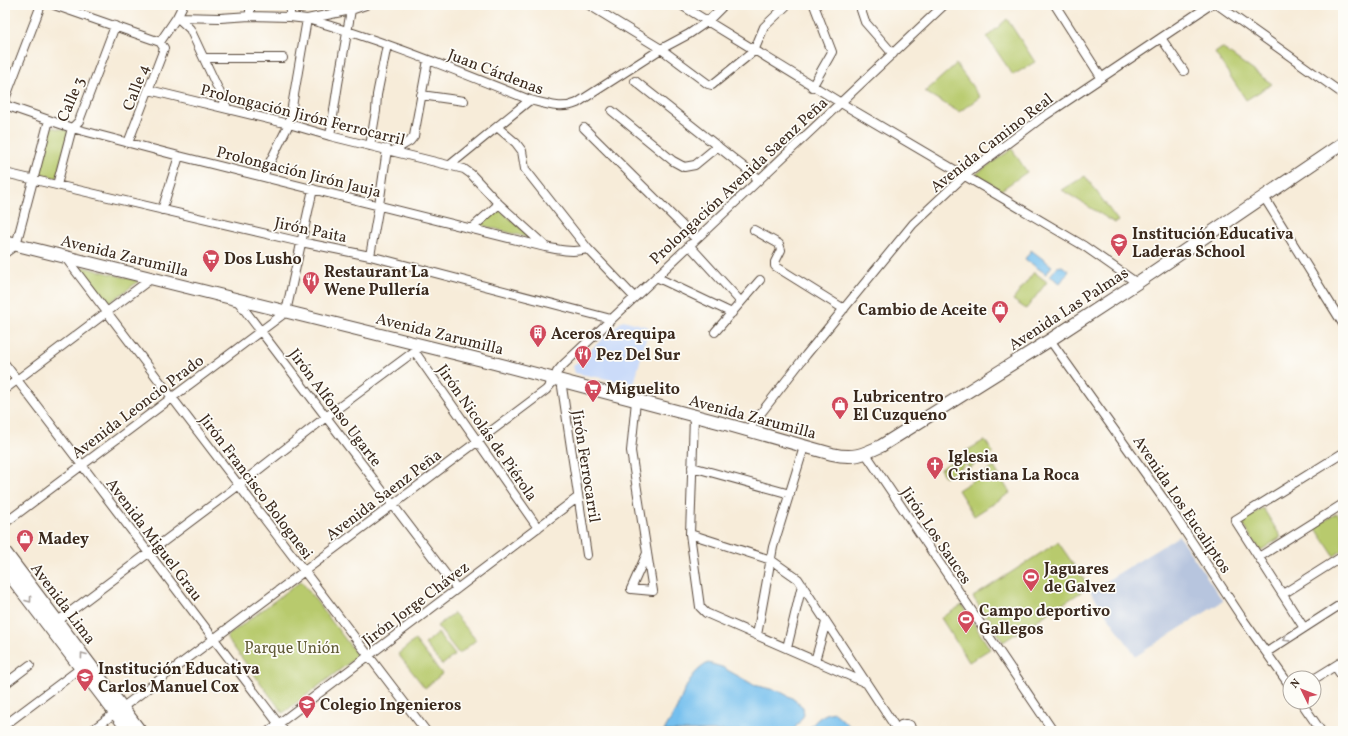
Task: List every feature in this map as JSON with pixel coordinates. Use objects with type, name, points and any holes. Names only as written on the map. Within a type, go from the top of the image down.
[{"type":"main road","name":"Avenida Las Palmas","points":[[866,454],[1050,340],[1137,283],[1343,143]]},
{"type":"main road","name":"Avenida Zarumilla","points":[[10,243],[286,312],[419,348],[558,380],[804,447],[848,457],[866,454]]},
{"type":"main road","name":"Avenida Lima","points":[[5,552],[58,621],[119,710],[129,731]]},
{"type":"main road","name":"Avenida Lima","points":[[5,569],[81,668],[140,731]]},
{"type":"street","points":[[5,99],[41,5]]},
{"type":"street","points":[[54,5],[160,42],[177,18],[183,5]]},
{"type":"street","points":[[250,5],[250,16]]},
{"type":"street","points":[[290,5],[290,17]]},
{"type":"street","points":[[177,18],[250,16],[307,19],[351,10],[366,5]]},
{"type":"street","points":[[589,5],[661,49],[708,84],[712,85],[754,51],[764,27],[788,5]]},
{"type":"street","points":[[681,5],[812,87],[996,196],[1084,246],[1137,283]]},
{"type":"street","name":"Juan Cárdenas","points":[[307,19],[347,30],[530,100],[550,106],[569,107],[661,49],[689,34],[708,21],[724,5]]},
{"type":"street","points":[[812,87],[832,52],[814,5]]},
{"type":"street","points":[[863,5],[861,10],[865,22],[893,54]]},
{"type":"street","name":"Prolongación Avenida Saenz Peña","points":[[558,380],[557,372],[562,366],[944,5]]},
{"type":"street","points":[[1055,5],[1101,77]]},
{"type":"street","name":"Avenida Camino Real","points":[[747,431],[913,224],[964,176],[1040,119],[1210,5]]},
{"type":"street","points":[[1218,5],[1343,94]]},
{"type":"street","points":[[330,136],[351,10]]},
{"type":"street","points":[[177,18],[190,29],[205,58],[227,108]]},
{"type":"street","points":[[263,176],[289,124],[307,19]]},
{"type":"street","name":"Calle 3","points":[[57,185],[72,128],[79,121],[114,26]]},
{"type":"street","points":[[1161,38],[1184,71]]},
{"type":"street","name":"Calle 4","points":[[128,143],[164,48],[160,42]]},
{"type":"street","points":[[370,146],[377,95],[387,45]]},
{"type":"street","points":[[205,58],[283,58]]},
{"type":"street","points":[[370,256],[390,150],[410,141],[414,136],[428,60]]},
{"type":"street","points":[[635,81],[759,180]]},
{"type":"street","name":"Prolongación Jirón Ferrocarril","points":[[149,90],[227,108],[330,136],[464,169],[471,174],[499,204],[545,246]]},
{"type":"street","points":[[421,95],[464,102]]},
{"type":"street","points":[[450,165],[530,100]]},
{"type":"street","name":"Prolongación Jirón Jauja","points":[[5,104],[72,128],[179,156],[545,246],[568,251],[588,249]]},
{"type":"street","points":[[612,111],[673,161],[684,166],[695,165],[718,146]]},
{"type":"street","points":[[5,253],[10,243],[32,180],[49,120]]},
{"type":"street","points":[[497,127],[516,143],[522,151],[525,168],[588,249],[634,297]]},
{"type":"street","points":[[584,128],[696,239]]},
{"type":"street","points":[[162,210],[179,156]]},
{"type":"street","name":"Jirón Paita","points":[[5,173],[301,242],[370,256],[611,319]]},
{"type":"street","points":[[286,312],[313,189]]},
{"type":"street","points":[[1264,197],[1343,324]]},
{"type":"street","points":[[472,228],[499,204]]},
{"type":"street","points":[[754,230],[779,244],[781,250],[775,262],[775,266],[844,309]]},
{"type":"street","points":[[689,245],[741,302]]},
{"type":"street","name":"Jirón Francisco Bolognesi","points":[[65,257],[426,731]]},
{"type":"street","points":[[656,277],[732,313]]},
{"type":"street","points":[[5,389],[152,278]]},
{"type":"street","points":[[715,332],[760,280]]},
{"type":"street","name":"Jirón Alfonso Ugarte","points":[[237,300],[457,589]]},
{"type":"street","name":"Avenida Leoncio Prado","points":[[5,523],[286,312]]},
{"type":"street","name":"Avenida Los Eucaliptos","points":[[1050,340],[1165,501],[1244,621],[1282,674]]},
{"type":"street","points":[[58,621],[419,348]]},
{"type":"street","name":"Jirón Nicolás de Piérola","points":[[419,348],[478,441],[538,528]]},
{"type":"street","name":"Avenida Miguel Grau","points":[[5,364],[284,731]]},
{"type":"street","name":"Avenida Saenz Peña","points":[[91,731],[558,380]]},
{"type":"street","name":"Jirón Ferrocarril","points":[[558,380],[587,555]]},
{"type":"street","points":[[636,401],[631,451],[647,553]]},
{"type":"street","points":[[694,417],[690,534],[700,607],[706,613],[866,683]]},
{"type":"street","points":[[757,635],[773,547],[804,447]]},
{"type":"street","points":[[1304,628],[1235,520],[1343,453]]},
{"type":"street","name":"Jirón Los Sauces","points":[[866,454],[1053,731]]},
{"type":"street","points":[[692,467],[790,494]]},
{"type":"street","name":"Jirón Jorge Chávez","points":[[269,731],[577,498]]},
{"type":"street","points":[[1259,557],[1343,504]]},
{"type":"street","points":[[690,534],[771,560],[798,579],[898,731],[901,725],[906,724],[910,725],[912,731]]},
{"type":"street","points":[[1282,594],[1343,556]]},
{"type":"street","points":[[787,648],[802,585]]},
{"type":"street","points":[[1267,652],[1343,603]]},
{"type":"street","points":[[815,661],[826,622]]},
{"type":"street","points":[[1322,674],[1343,661]]},
{"type":"street","points":[[5,684],[30,665]]},
{"type":"street","points":[[1335,666],[1343,678]]},
{"type":"street","points":[[5,726],[81,668]]},
{"type":"street","points":[[1306,710],[1320,731]]},
{"type":"shaded area","points":[[623,320],[649,327],[634,384],[575,373],[573,366]]},
{"type":"shaded area","points":[[1179,536],[1223,601],[1136,656],[1090,591]]},
{"type":"green space","points":[[1007,19],[1035,62],[1013,75],[987,37]]},
{"type":"green space","points":[[1222,48],[1272,84],[1246,100],[1215,53]]},
{"type":"green space","points":[[956,64],[980,97],[959,112],[925,92]]},
{"type":"green space","points":[[51,127],[69,131],[57,178],[39,174]]},
{"type":"green space","points":[[1012,149],[1027,172],[1001,190],[976,174]]},
{"type":"green space","points":[[1085,176],[1118,221],[1115,223],[1062,190]]},
{"type":"green space","points":[[499,209],[533,239],[481,225]]},
{"type":"green space","points":[[80,266],[139,281],[108,304]]},
{"type":"green space","points":[[1034,272],[1047,282],[1026,309],[1013,300]]},
{"type":"green space","points":[[985,440],[993,453],[969,468],[961,454]]},
{"type":"green space","points":[[960,457],[965,465],[945,477],[940,469]]},
{"type":"green space","points":[[994,467],[1010,493],[974,516],[958,490]]},
{"type":"green space","points":[[1263,508],[1281,537],[1260,551],[1241,521]]},
{"type":"green space","points":[[1337,513],[1343,523],[1343,550],[1334,556],[1315,527]]},
{"type":"green space","name":"Jaguares de Galvez","points":[[1058,542],[1089,587],[1003,642],[989,617],[986,617],[973,597]]},
{"type":"green space","name":"Parque Unión","points":[[301,581],[358,656],[283,713],[226,637]]},
{"type":"green space","name":"Campo deportivo Gallegos","points":[[962,605],[990,649],[969,662],[941,618]]},
{"type":"green space","points":[[454,613],[476,640],[459,654],[437,626]]},
{"type":"green space","points":[[438,633],[455,655],[442,665],[425,644]]},
{"type":"green space","points":[[415,640],[442,674],[425,688],[398,654]]},
{"type":"water","points":[[1031,250],[1052,266],[1046,274],[1025,259]]},
{"type":"water","points":[[1062,266],[1069,271],[1060,283],[1050,276],[1057,267]]},
{"type":"water","points":[[708,663],[722,667],[754,685],[779,691],[792,698],[803,707],[804,715],[793,731],[664,731],[675,712],[687,684],[695,673]]},
{"type":"water","points":[[834,712],[855,731],[808,731],[819,718]]},
{"type":"place","name":"Institución Educativa Laderas School","points":[[1119,257]]},
{"type":"place","name":"Dos Lusho","points":[[211,273]]},
{"type":"place","name":"Restaurant La Wene Pullería","points":[[311,295]]},
{"type":"place","name":"Cambio de Aceite","points":[[1000,324]]},
{"type":"place","name":"Aceros Arequipa","points":[[538,348]]},
{"type":"place","name":"Pez Del Sur","points":[[583,369]]},
{"type":"place","name":"Miguelito","points":[[593,403]]},
{"type":"place","name":"Lubricentro El Cuzqueno","points":[[840,420]]},
{"type":"place","name":"Iglesia Cristiana La Roca","points":[[935,480]]},
{"type":"place","name":"Madey","points":[[25,553]]},
{"type":"place","name":"Jaguares de Galvez","points":[[1031,592]]},
{"type":"place","name":"Campo deportivo Gallegos","points":[[966,634]]},
{"type":"place","name":"Institución Educativa Carlos Manuel Cox","points":[[85,692]]},
{"type":"place","name":"Colegio Ingenieros","points":[[307,719]]}]
